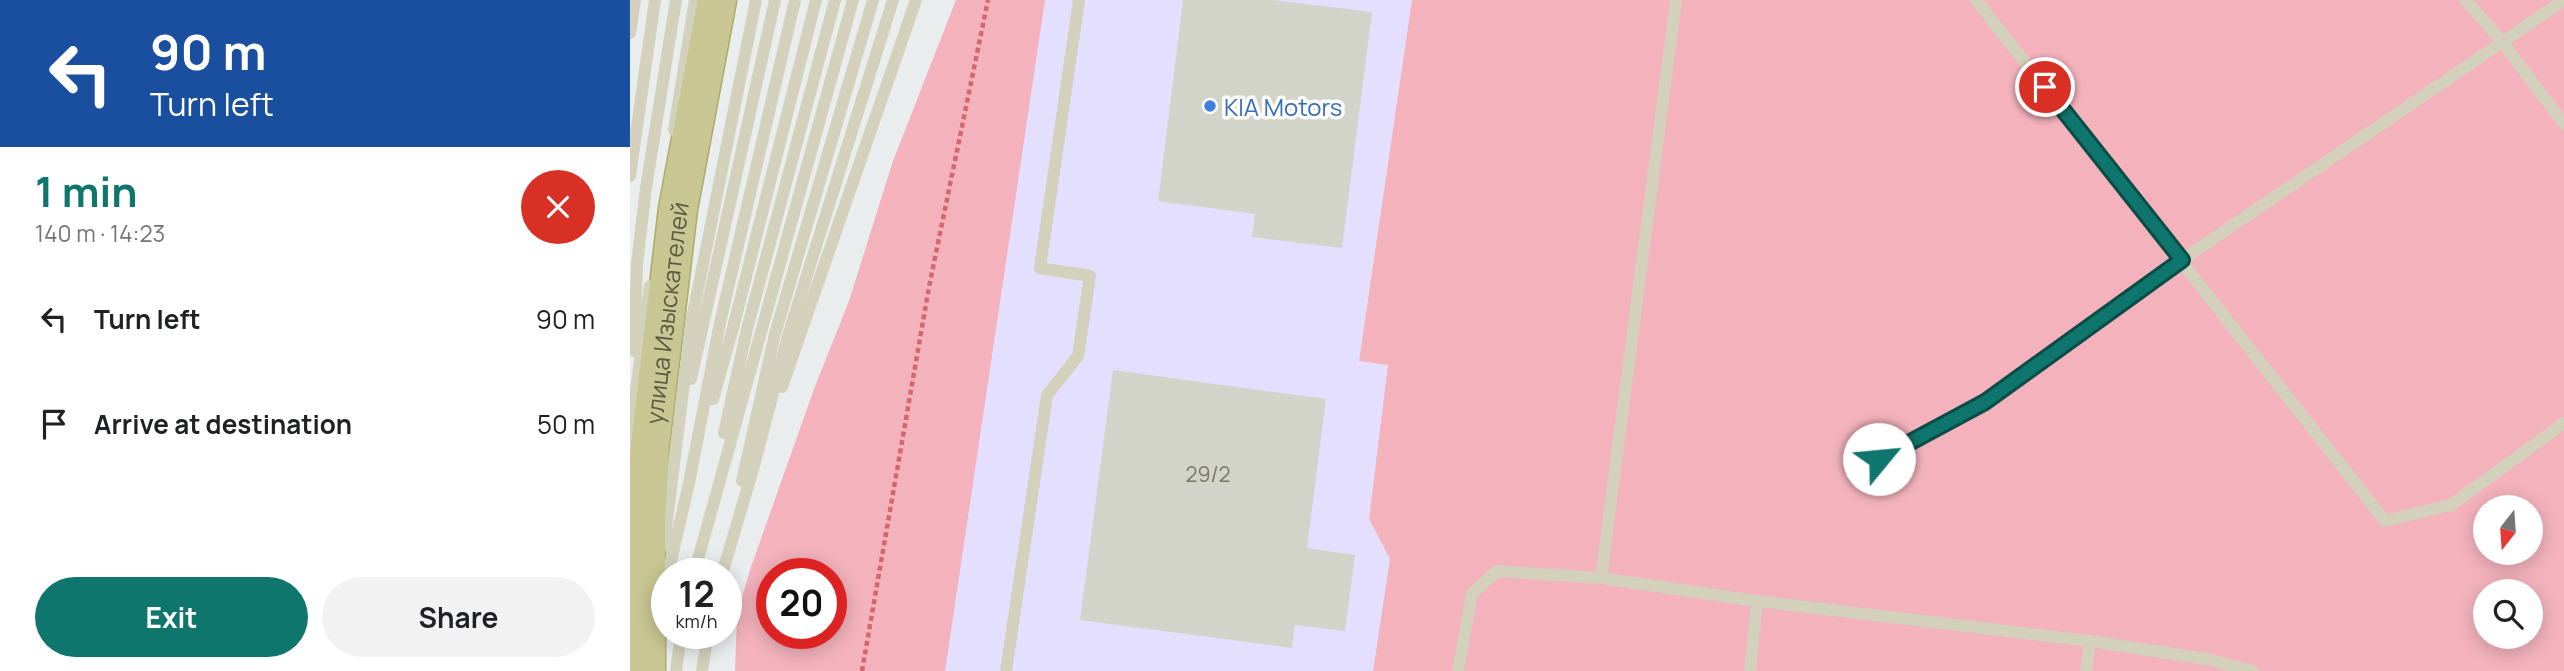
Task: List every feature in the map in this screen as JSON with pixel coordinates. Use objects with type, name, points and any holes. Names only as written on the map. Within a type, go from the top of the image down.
[{"type":"highway","name":"улица Изыскателей","points":[[655,659],[646,524],[646,449],[678,209],[717,0]]},
{"type":"lane","points":[[630,33],[635,0]]},
{"type":"lane","points":[[630,176],[655,0]]},
{"type":"lane","points":[[646,449],[637,264],[676,0]]},
{"type":"lane","points":[[671,145],[695,0]]},
{"type":"lane","points":[[646,449],[692,319],[756,0]]},
{"type":"lane","points":[[646,449],[775,0]]},
{"type":"lane","points":[[671,558],[723,310],[795,0]]},
{"type":"lane","points":[[689,483],[733,328],[816,0]]},
{"type":"lane","points":[[697,558],[747,330],[835,0]]},
{"type":"lane","points":[[698,558],[853,0]]},
{"type":"lane","points":[[725,558],[775,334],[873,0]]},
{"type":"lane","points":[[754,466],[788,336],[893,0]]},
{"type":"lane","points":[[726,558],[754,466],[916,0]]},
{"type":"lane","points":[[1006,671],[1047,395],[1078,356],[1090,276],[1040,268],[1079,0]]},
{"type":"lane","points":[[1601,578],[1676,0]]},
{"type":"lane","points":[[1976,0],[2385,521],[2451,505],[2564,423]]},
{"type":"lane","points":[[2466,0],[2503,43],[2564,124]]},
{"type":"lane","points":[[1879,459],[1985,402],[2182,260],[2564,1]]},
{"type":"lane","points":[[646,449],[685,264]]},
{"type":"lane","points":[[646,449],[651,276]]},
{"type":"lane","points":[[1458,671],[1472,594],[1497,571],[1601,578],[1757,601],[2090,641],[2206,659],[2253,671]]},
{"type":"lane","points":[[1750,671],[1757,601]]},
{"type":"lane","points":[[2086,671],[2090,641]]},
{"type":"lane","points":[[702,671],[706,649]]},
{"type":"path","points":[[862,671],[929,287],[988,0]]},
{"type":"shaded area","points":[[956,0],[1045,0],[945,671],[735,671],[736,649],[742,649],[742,597],[751,567],[814,389],[849,301],[893,161]]},
{"type":"shaded area","points":[[1044,0],[1412,0],[1359,361],[1388,365],[1369,519],[1390,559],[1373,671],[942,671]]},
{"type":"shaded area","points":[[1412,0],[2564,0],[2564,671],[1373,671],[1390,559],[1369,519],[1388,365],[1359,361]]},
{"type":"building","points":[[1183,0],[1273,0],[1372,12],[1342,248],[1252,237],[1255,214],[1158,201]]},
{"type":"building","points":[[1113,370],[1326,399],[1307,548],[1355,555],[1345,631],[1295,625],[1292,648],[1080,620]]},
{"type":"place","name":"KIA Motors","points":[[1210,106]]},
{"type":"route","points":[[1879,459],[1985,402],[2182,260],[2045,87]]}]
